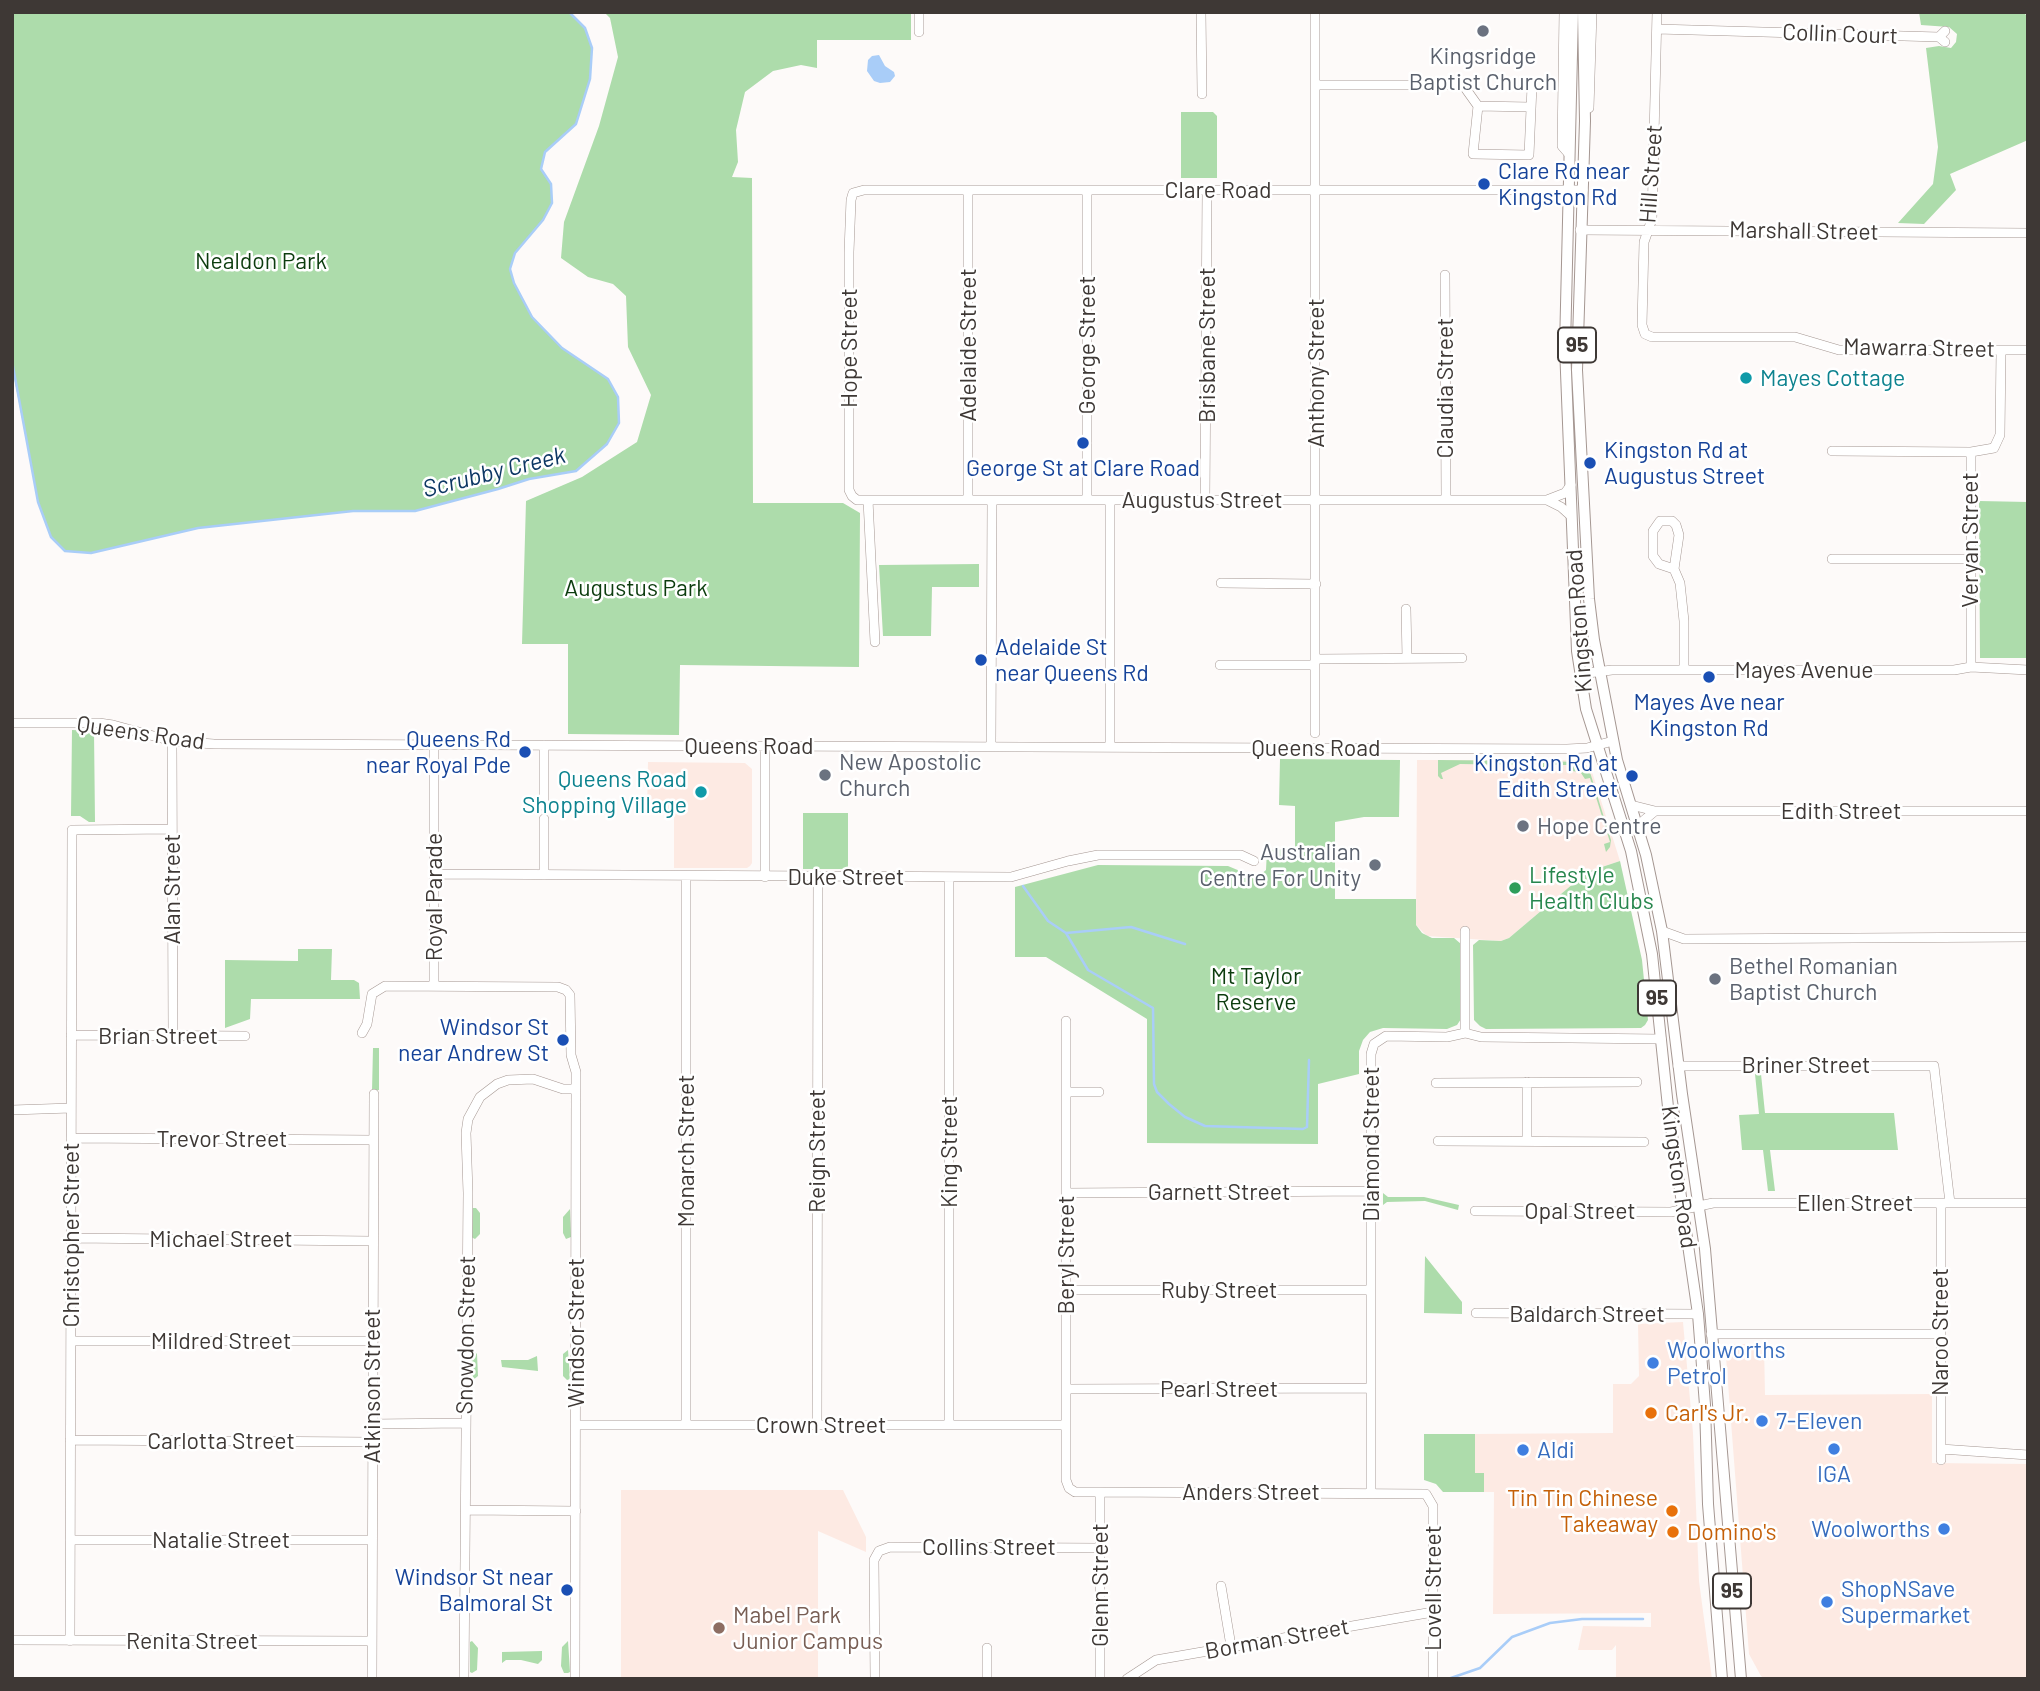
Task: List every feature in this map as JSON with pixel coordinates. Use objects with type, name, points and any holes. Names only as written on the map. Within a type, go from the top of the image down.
[{"type":"main road","name":"Kingston Road","points":[[1573,12],[1565,347],[1580,674],[1596,745],[1617,803],[1639,885],[1652,954],[1698,1314],[1705,1405],[1708,1504],[1722,1679]]},
{"type":"main road","name":"Kingston Road","points":[[1583,12],[1585,121],[1577,370],[1591,627],[1613,741],[1654,884],[1662,931],[1678,1066],[1699,1205],[1743,1677]]},
{"type":"main road","points":[[1566,259],[1570,252],[1571,234],[1580,230]]},
{"type":"street","points":[[919,12],[919,32]]},
{"type":"street","points":[[1201,12],[1202,93]]},
{"type":"street","name":"Anthony Street","points":[[1315,12],[1315,733]]},
{"type":"street","points":[[1564,12],[1562,146],[1569,154]]},
{"type":"street","points":[[1585,121],[1589,114],[1592,12]]},
{"type":"street","name":"Hill Street","points":[[1644,334],[1644,242],[1652,219],[1657,12]]},
{"type":"street","name":"Collin Court","points":[[1657,29],[1943,37]]},
{"type":"street","points":[[1315,85],[1463,85],[1478,106],[1473,154],[1529,155],[1532,86]]},
{"type":"street","points":[[1478,106],[1530,107]]},
{"type":"street","name":"Clare Road","points":[[853,193],[864,190],[1583,190]]},
{"type":"street","name":"Adelaide Street","points":[[968,190],[968,500]]},
{"type":"street","name":"George Street","points":[[1087,190],[1087,500]]},
{"type":"street","name":"Brisbane Street","points":[[1205,500],[1207,190]]},
{"type":"street","name":"Hope Street","points":[[853,193],[849,252],[849,489],[857,500]]},
{"type":"street","name":"Marshall Street","points":[[1580,230],[2028,233]]},
{"type":"street","name":"Claudia Street","points":[[1445,275],[1446,500]]},
{"type":"street","name":"Mawarra Street","points":[[1644,334],[1653,337],[1794,337],[1839,349],[2028,350]]},
{"type":"street","name":"Veryan Street","points":[[1970,667],[1971,452],[1994,448],[1998,442],[2001,350]]},
{"type":"street","points":[[1832,451],[1971,452]]},
{"type":"street","points":[[1547,500],[1565,493],[1571,485]]},
{"type":"street","name":"Augustus Street","points":[[857,500],[1547,500]]},
{"type":"street","points":[[869,500],[875,642]]},
{"type":"street","points":[[991,746],[992,500]]},
{"type":"street","points":[[1110,500],[1110,747]]},
{"type":"street","points":[[1547,500],[1562,507],[1572,516]]},
{"type":"street","points":[[1674,569],[1659,564],[1653,556],[1653,531],[1660,521],[1671,521],[1678,530],[1674,569],[1680,583],[1684,621],[1684,670]]},
{"type":"street","points":[[1832,559],[1970,559]]},
{"type":"street","points":[[1221,583],[1316,584]]},
{"type":"street","points":[[1406,610],[1407,659]]},
{"type":"street","points":[[1220,664],[1462,658]]},
{"type":"street","name":"Mayes Avenue","points":[[1580,674],[1600,671],[1684,670],[1954,670],[1970,667],[2028,670]]},
{"type":"street","name":"Queens Road","points":[[12,723],[83,722],[113,725],[173,741],[214,744],[1567,749],[1613,741]]},
{"type":"street","name":"Alan Street","points":[[173,741],[173,1036]]},
{"type":"street","name":"Royal Parade","points":[[362,1032],[367,1024],[369,1000],[376,989],[385,986],[434,986],[435,745]]},
{"type":"street","points":[[544,745],[544,806]]},
{"type":"street","points":[[765,746],[765,877]]},
{"type":"street","name":"Edith Street","points":[[1631,805],[1655,811],[2028,811]]},
{"type":"street","points":[[1637,826],[1655,811]]},
{"type":"street","points":[[544,819],[544,875]]},
{"type":"street","name":"Christopher Street","points":[[70,1641],[72,830],[171,829]]},
{"type":"street","name":"Duke Street","points":[[434,874],[949,878],[1022,876],[1098,855],[1241,855],[1254,860]]},
{"type":"street","name":"Monarch Street","points":[[686,1425],[687,876]]},
{"type":"street","name":"Reign Street","points":[[817,1425],[818,877]]},
{"type":"street","name":"King Street","points":[[949,878],[949,1425]]},
{"type":"street","points":[[1465,931],[1465,1033]]},
{"type":"street","points":[[1662,931],[1684,939],[2028,937]]},
{"type":"street","points":[[1665,952],[1684,939]]},
{"type":"street","name":"Windsor Street","points":[[434,986],[558,987],[570,995],[571,1055],[576,1072],[575,1679]]},
{"type":"street","name":"Beryl Street","points":[[1066,1021],[1066,1480],[1069,1488]]},
{"type":"street","name":"Diamond Street","points":[[1371,1492],[1371,1054],[1374,1044],[1386,1036],[1447,1037],[1465,1033],[1481,1037],[1661,1039]]},
{"type":"street","name":"Brian Street","points":[[71,1035],[245,1036]]},
{"type":"street","name":"Briner Street","points":[[1678,1066],[1934,1066]]},
{"type":"street","name":"Naroo Street","points":[[1934,1066],[1945,1203],[1940,1334],[1941,1460]]},
{"type":"street","name":"Snowdon Street","points":[[464,1679],[468,1119],[480,1097],[497,1084],[508,1080],[533,1079],[563,1089],[576,1089]]},
{"type":"street","points":[[1527,1082],[1527,1141]]},
{"type":"street","points":[[1436,1083],[1637,1082]]},
{"type":"street","points":[[1066,1092],[1099,1092]]},
{"type":"street","name":"Atkinson Street","points":[[372,1679],[374,1094]]},
{"type":"street","points":[[12,1110],[71,1108]]},
{"type":"street","name":"Trevor Street","points":[[71,1138],[373,1140]]},
{"type":"street","points":[[1438,1141],[1644,1142]]},
{"type":"street","name":"Garnett Street","points":[[1066,1193],[1371,1191]]},
{"type":"street","name":"Ellen Street","points":[[1684,1209],[1713,1203],[2028,1203]]},
{"type":"street","name":"Opal Street","points":[[1475,1211],[1671,1212],[1684,1209]]},
{"type":"street","name":"Michael Street","points":[[71,1238],[372,1241]]},
{"type":"street","name":"Ruby Street","points":[[1067,1290],[1371,1290]]},
{"type":"street","name":"Baldarch Street","points":[[1476,1313],[1698,1314]]},
{"type":"street","points":[[1712,1334],[1940,1334]]},
{"type":"street","name":"Mildred Street","points":[[71,1341],[372,1341]]},
{"type":"street","name":"Pearl Street","points":[[1066,1389],[1371,1388]]},
{"type":"street","points":[[371,1424],[465,1423]]},
{"type":"street","name":"Crown Street","points":[[576,1424],[1066,1426]]},
{"type":"street","name":"Carlotta Street","points":[[70,1440],[371,1442]]},
{"type":"street","points":[[1941,1449],[2028,1455]]},
{"type":"street","name":"Anders Street","points":[[1069,1488],[1075,1492],[1418,1492],[1431,1499]]},
{"type":"street","name":"Glenn Street","points":[[1100,1492],[1100,1679]]},
{"type":"street","name":"Lovell Street","points":[[1431,1499],[1433,1679]]},
{"type":"street","points":[[466,1510],[576,1511]]},
{"type":"street","name":"Natalie Street","points":[[70,1540],[371,1540]]},
{"type":"street","name":"Collins Street","points":[[875,1679],[874,1560],[879,1550],[890,1547],[1100,1548]]},
{"type":"street","points":[[1221,1586],[1231,1646]]},
{"type":"street","name":"Borman Street","points":[[1127,1679],[1156,1660],[1433,1612]]},
{"type":"street","name":"Renita Street","points":[[12,1640],[372,1641]]},
{"type":"street","points":[[987,1648],[987,1679]]},
{"type":"shaded area","points":[[1417,760],[1574,760],[1587,765],[1592,772],[1620,861],[1587,872],[1509,938],[1501,941],[1427,936],[1416,925]]},
{"type":"shaded area","points":[[648,762],[745,763],[752,769],[750,866],[674,868],[674,813],[647,812]]},
{"type":"shaded area","points":[[1683,1322],[1693,1433],[1699,1581],[1712,1679],[1616,1679],[1616,1645],[1612,1650],[1578,1650],[1583,1626],[1651,1627],[1651,1613],[1493,1614],[1494,1492],[1484,1492],[1484,1474],[1475,1473],[1475,1434],[1613,1433],[1613,1384],[1631,1384],[1639,1376],[1638,1324]]},
{"type":"shaded area","points":[[1732,1344],[1764,1344],[1765,1395],[1932,1394],[1932,1463],[2028,1464],[2028,1679],[1765,1679],[1761,1676],[1749,1654],[1726,1357],[1727,1349]]},
{"type":"shaded area","name":"Mabel Park Junior Campus","points":[[621,1490],[843,1490],[866,1537],[866,1552],[818,1531],[818,1679],[621,1679]]},
{"type":"green space","name":"Nealdon Park","points":[[12,12],[569,12],[585,28],[592,48],[590,79],[576,124],[545,152],[541,169],[551,184],[552,203],[543,220],[515,253],[510,269],[514,283],[532,317],[562,348],[608,379],[618,397],[619,423],[607,444],[576,471],[529,479],[415,511],[353,511],[198,528],[91,553],[65,551],[51,537],[38,502],[13,372]]},
{"type":"green space","name":"Augustus Park","points":[[604,12],[911,12],[911,40],[817,40],[817,68],[801,65],[773,71],[745,92],[736,130],[738,162],[732,177],[752,178],[753,503],[843,503],[860,513],[859,667],[680,665],[679,735],[568,734],[568,644],[522,644],[526,501],[582,477],[637,442],[651,395],[628,347],[626,296],[613,284],[588,277],[561,258],[564,222],[599,126],[618,57],[610,18]]},
{"type":"green space","points":[[1919,12],[2023,12],[2028,17],[2028,140],[1950,174],[1956,190],[1924,224],[1898,223],[1933,184],[1938,147],[1926,48],[1951,48],[1956,42],[1957,34],[1949,27],[1921,25]]},
{"type":"green space","points":[[1181,112],[1213,112],[1217,116],[1217,178],[1181,178]]},
{"type":"green space","points":[[1979,501],[2028,502],[2028,658],[1980,658]]},
{"type":"green space","points":[[979,564],[979,587],[932,587],[931,636],[883,636],[879,565]]},
{"type":"green space","points":[[72,730],[94,731],[95,822],[89,822],[80,816],[71,816]]},
{"type":"green space","name":"Mt Taylor Reserve","points":[[1280,759],[1400,760],[1399,817],[1364,817],[1335,822],[1335,899],[1416,899],[1416,925],[1422,933],[1432,938],[1454,938],[1461,944],[1461,1019],[1457,1025],[1447,1029],[1383,1028],[1370,1032],[1359,1051],[1359,1074],[1318,1084],[1318,1144],[1147,1143],[1147,1019],[1046,957],[1015,957],[1015,887],[1098,865],[1228,866],[1252,876],[1260,875],[1266,870],[1267,850],[1295,849],[1295,806],[1279,805]]},
{"type":"green space","points":[[1438,760],[1533,761],[1533,766],[1526,771],[1525,765],[1460,764],[1441,773],[1441,779],[1438,776]]},
{"type":"green space","points":[[1543,761],[1577,762],[1589,769],[1611,840],[1606,852],[1604,844],[1610,842],[1590,778],[1585,779],[1581,773],[1573,771],[1573,765],[1549,765],[1549,771],[1546,771]]},
{"type":"green space","points":[[803,813],[848,813],[848,869],[803,869]]},
{"type":"green space","points":[[1620,861],[1642,960],[1648,1020],[1645,1025],[1641,1028],[1486,1029],[1480,1026],[1474,1020],[1473,945],[1479,940],[1501,941],[1509,938],[1587,872]]},
{"type":"green space","points":[[298,949],[332,949],[331,980],[354,980],[359,983],[360,999],[251,999],[250,1019],[225,1028],[225,960],[298,961]]},
{"type":"green space","points":[[373,1048],[379,1048],[379,1090],[372,1091]]},
{"type":"green space","points":[[1755,1074],[1761,1074],[1765,1113],[1894,1113],[1898,1150],[1770,1150],[1775,1191],[1768,1191],[1763,1150],[1742,1150],[1739,1115],[1759,1114]]},
{"type":"green space","points":[[1383,1193],[1388,1197],[1424,1197],[1459,1205],[1458,1210],[1425,1201],[1387,1202],[1383,1205]]},
{"type":"green space","points":[[471,1208],[476,1208],[480,1213],[480,1234],[475,1239],[471,1237]]},
{"type":"green space","points":[[570,1209],[571,1237],[566,1239],[563,1233],[563,1217]]},
{"type":"green space","points":[[1425,1256],[1462,1302],[1462,1314],[1424,1313]]},
{"type":"green space","points":[[472,1349],[477,1354],[478,1376],[473,1380],[470,1351]]},
{"type":"green space","points":[[568,1350],[570,1379],[567,1380],[563,1376],[563,1354]]},
{"type":"green space","points":[[537,1356],[538,1371],[502,1367],[501,1360],[528,1360]]},
{"type":"green space","points":[[1424,1434],[1475,1434],[1475,1473],[1484,1473],[1484,1492],[1443,1492],[1436,1484],[1424,1480]]},
{"type":"green space","points":[[568,1641],[570,1672],[564,1673],[561,1666],[562,1647]]},
{"type":"green space","points":[[470,1642],[478,1648],[477,1670],[472,1673]]},
{"type":"green space","points":[[542,1651],[542,1660],[538,1664],[521,1660],[506,1660],[502,1663],[502,1652]]},
{"type":"water","points":[[879,55],[885,66],[894,72],[895,76],[890,82],[874,81],[867,71],[868,60]]},
{"type":"waterway","name":"Scrubby Creek","points":[[12,361],[38,502],[51,537],[65,551],[91,553],[198,528],[353,511],[415,511],[529,479],[576,471],[607,444],[619,423],[618,397],[608,379],[562,348],[532,317],[514,283],[510,269],[515,253],[543,220],[552,203],[551,184],[541,169],[545,152],[576,124],[590,79],[592,48],[585,28],[569,12]]},
{"type":"waterway","points":[[1023,886],[1048,921],[1066,933],[1088,970],[1153,1008],[1154,1084],[1157,1092],[1185,1117],[1205,1126],[1303,1129],[1307,1127],[1309,1060]]},
{"type":"waterway","points":[[1066,933],[1131,927],[1185,944]]},
{"type":"waterway","points":[[1448,1679],[1480,1668],[1512,1637],[1550,1623],[1582,1619],[1643,1619]]},
{"type":"place","name":"Kingsridge Baptist Church","points":[[1483,31]]},
{"type":"place","name":"Clare Rd near Kingston Rd","points":[[1484,184]]},
{"type":"place","name":"Mayes Cottage","points":[[1746,378]]},
{"type":"place","name":"George St at Clare Road","points":[[1083,443]]},
{"type":"place","name":"Kingston Rd at Augustus Street","points":[[1590,463]]},
{"type":"place","name":"Adelaide St near Queens Rd","points":[[981,660]]},
{"type":"place","name":"Mayes Ave near Kingston Rd","points":[[1709,677]]},
{"type":"place","name":"Queens Rd near Royal Pde","points":[[525,752]]},
{"type":"place","name":"New Apostolic Church","points":[[825,775]]},
{"type":"place","name":"Kingston Rd at Edith Street","points":[[1632,776]]},
{"type":"place","name":"Queens Road Shopping Village","points":[[701,792]]},
{"type":"place","name":"Hope Centre","points":[[1523,826]]},
{"type":"place","name":"Australian Centre For Unity","points":[[1375,865]]},
{"type":"place","name":"Lifestyle Health Clubs","points":[[1515,888]]},
{"type":"place","name":"Bethel Romanian Baptist Church","points":[[1715,979]]},
{"type":"place","name":"Windsor St near Andrew St","points":[[563,1040]]},
{"type":"place","name":"Woolworths Petrol","points":[[1653,1363]]},
{"type":"place","name":"Carl's Jr.","points":[[1651,1413]]},
{"type":"place","name":"7-Eleven","points":[[1762,1421]]},
{"type":"place","name":"IGA","points":[[1834,1449]]},
{"type":"place","name":"Aldi","points":[[1523,1450]]},
{"type":"place","name":"Tin Tin Chinese Takeaway","points":[[1672,1511]]},
{"type":"place","name":"Woolworths","points":[[1944,1529]]},
{"type":"place","name":"Domino's","points":[[1673,1532]]},
{"type":"place","name":"Windsor St near Balmoral St","points":[[567,1590]]},
{"type":"place","name":"ShopNSave Supermarket","points":[[1827,1602]]},
{"type":"place","name":"Mabel Park Junior Campus","points":[[719,1628]]}]
